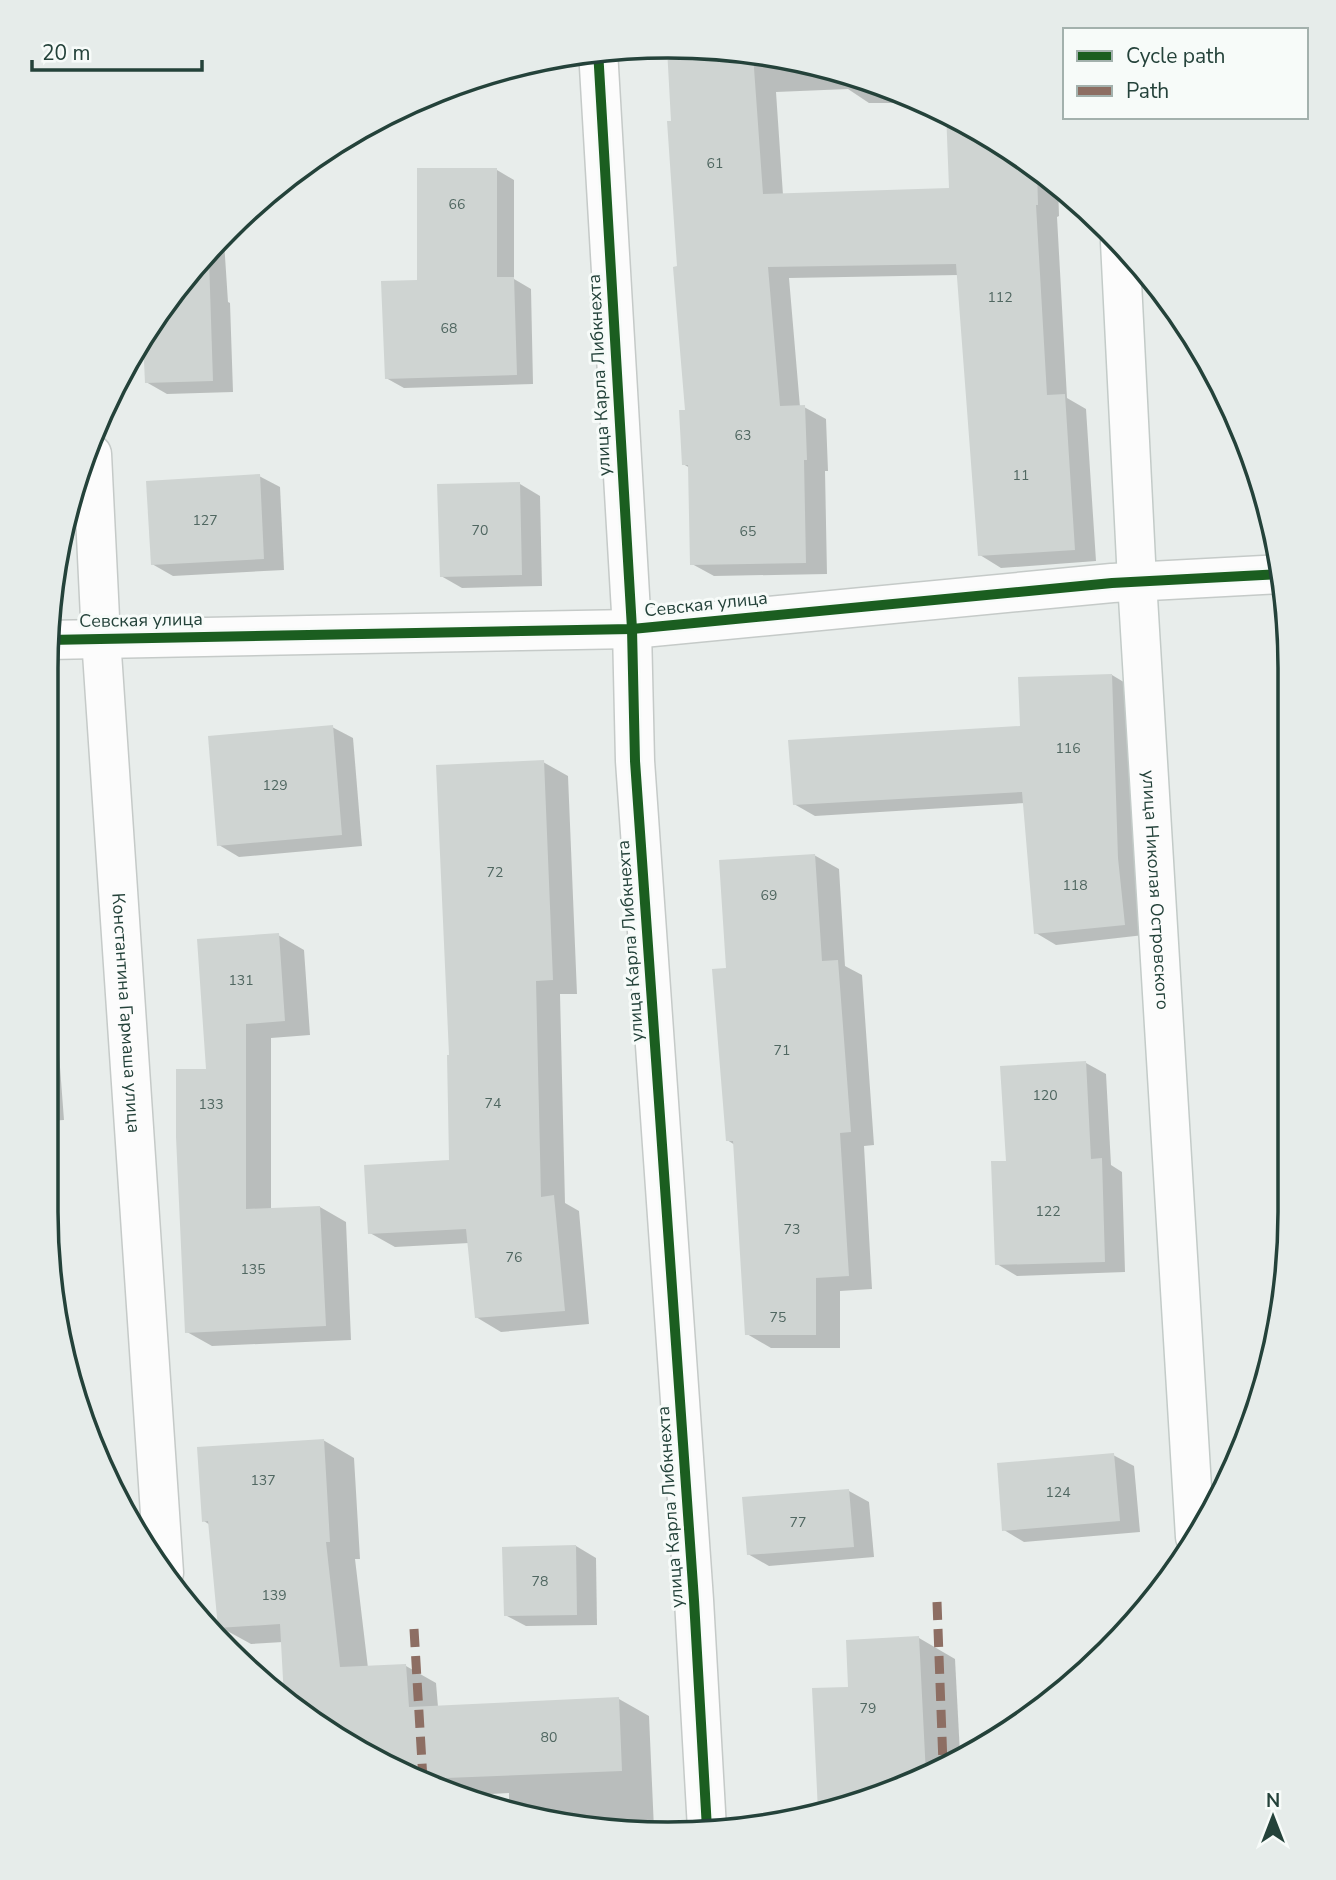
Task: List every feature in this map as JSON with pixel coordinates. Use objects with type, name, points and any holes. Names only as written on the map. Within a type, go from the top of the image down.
[{"type":"street","name":"улица Карла Либкнехта","points":[[599,62],[632,629],[635,761],[695,1600],[707,1821]]},
{"type":"street","name":"улица Николая Островского","points":[[1121,259],[1137,581],[1194,1520]]},
{"type":"street","name":"Константина Гармаша улица","points":[[93,465],[101,638],[163,1553]]},
{"type":"street","name":"Севская улица","points":[[59,640],[632,629],[1137,581],[1271,575]]},
{"type":"building","points":[[668,58],[754,64],[763,194],[949,188],[947,126],[1007,161],[1037,183],[1036,205],[1047,395],[1065,394],[1075,550],[978,556],[956,264],[768,267],[780,406],[805,405],[806,563],[690,565],[688,465],[682,465],[679,410],[685,410],[673,267],[677,266],[667,121],[671,121]]},
{"type":"building","points":[[417,168],[497,168],[497,277],[514,277],[517,375],[385,379],[381,281],[417,280]]},
{"type":"building","points":[[209,266],[213,381],[145,383],[144,357],[161,329]]},
{"type":"building","points":[[260,474],[264,559],[151,565],[146,481]]},
{"type":"building","points":[[520,482],[522,575],[440,577],[437,484]]},
{"type":"building","points":[[1112,674],[1118,858],[1125,925],[1034,934],[1022,792],[793,805],[788,740],[1020,726],[1018,677]]},
{"type":"building","points":[[333,725],[342,835],[217,846],[208,736]]},
{"type":"building","points":[[544,760],[553,980],[536,981],[541,1197],[554,1195],[565,1311],[475,1318],[466,1229],[368,1234],[364,1165],[449,1160],[449,1055],[436,765]]},
{"type":"building","points":[[815,854],[822,961],[838,960],[851,1132],[840,1133],[849,1276],[816,1278],[816,1335],[745,1335],[733,1141],[726,1141],[712,969],[726,968],[719,860]]},
{"type":"building","points":[[279,933],[285,1021],[246,1024],[246,1209],[320,1206],[326,1326],[185,1333],[176,1137],[176,1069],[206,1069],[197,939]]},
{"type":"building","points":[[1086,1061],[1091,1159],[1102,1158],[1105,1262],[995,1265],[991,1161],[1006,1161],[1000,1066]]},
{"type":"building","points":[[324,1439],[330,1542],[326,1542],[340,1667],[406,1664],[409,1707],[619,1697],[622,1771],[440,1778],[363,1740],[297,1696],[283,1685],[280,1624],[221,1628],[218,1624],[208,1521],[202,1522],[197,1447]]},
{"type":"building","points":[[1114,1453],[1120,1521],[1002,1531],[997,1463]]},
{"type":"building","points":[[849,1489],[854,1547],[747,1555],[742,1497]]},
{"type":"building","points":[[576,1545],[577,1615],[504,1616],[502,1547]]},
{"type":"building","points":[[919,1636],[925,1765],[864,1790],[818,1803],[812,1688],[848,1687],[846,1640]]},
{"type":"marked path","points":[[937,1602],[943,1756]]},
{"type":"marked path","points":[[414,1629],[422,1771]]},
{"type":"cycle path","points":[[599,62],[632,629],[635,761],[694,1600],[707,1821]]},
{"type":"cycle path","points":[[59,640],[632,629],[1112,583],[1271,575]]}]
